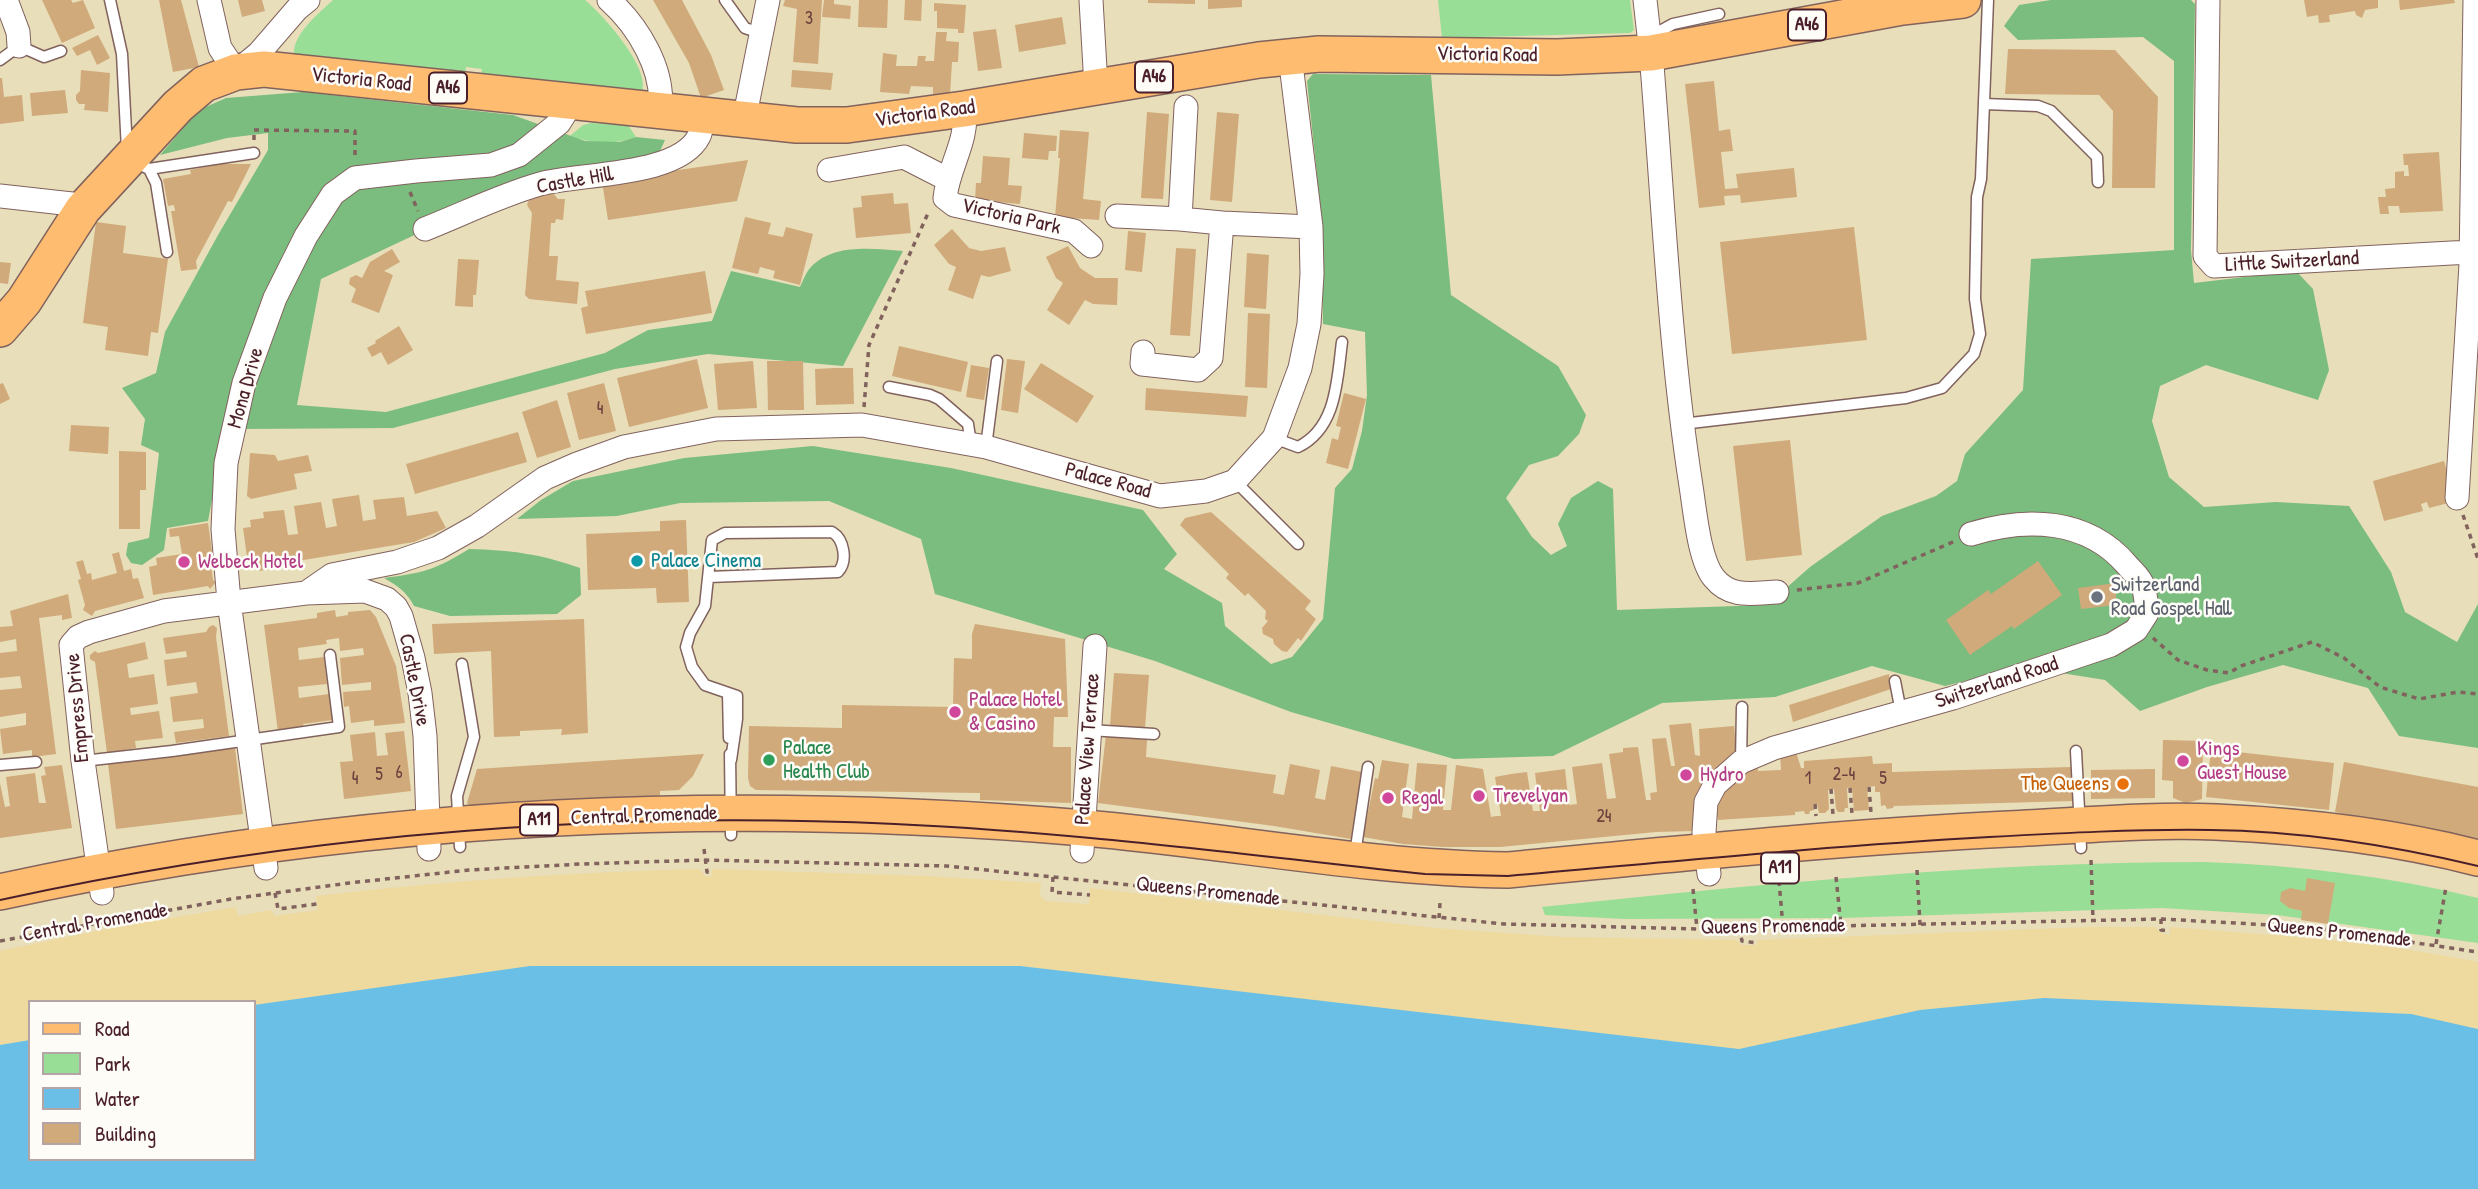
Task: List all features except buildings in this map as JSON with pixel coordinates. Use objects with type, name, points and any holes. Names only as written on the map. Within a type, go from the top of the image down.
[{"type":"main road","name":"Victoria Road","points":[[0,329],[24,301],[83,209],[139,164],[178,106],[204,84],[236,72],[264,69],[744,120],[797,125],[847,125],[1290,57],[1350,52],[1557,57],[1650,45],[1902,4],[1963,0]]},
{"type":"main road","name":"Central Promenade","points":[[0,892],[268,869],[444,837],[630,814],[722,832],[894,816],[1078,853]]},
{"type":"main road","name":"Queens Promenade","points":[[2084,844],[2214,822],[2305,829],[2478,858]]},
{"type":"main road","name":"Queens Promenade","points":[[1078,853],[1472,892],[1509,892],[1703,871],[1914,834],[2084,844],[2213,845],[2303,851],[2390,863],[2462,884]]},
{"type":"main road","name":"Queens Promenade","points":[[1078,853],[1354,860],[1425,867],[1508,870],[1703,871]]},
{"type":"main road","name":"Central Promenade","points":[[0,915],[100,882]]},
{"type":"street","points":[[6,0],[18,32],[19,46]]},
{"type":"street","points":[[209,0],[220,48],[236,72],[272,40],[299,3]]},
{"type":"street","points":[[609,0],[631,24],[654,65],[660,88],[660,110]]},
{"type":"street","points":[[744,120],[768,0]]},
{"type":"street","points":[[1091,0],[1096,86]]},
{"type":"street","points":[[1645,0],[1682,424],[1700,542],[1712,576],[1726,590],[1741,594],[1777,592]]},
{"type":"street","name":"Little Switzerland","points":[[2208,0],[2205,256],[2214,266],[2473,261]]},
{"type":"street","points":[[2457,498],[2473,261],[2475,0]]},
{"type":"street","points":[[1235,481],[1275,438],[1300,368],[1309,324],[1311,227],[1290,57]]},
{"type":"street","name":"Mona Drive","points":[[268,869],[229,603],[223,529],[226,463],[244,383],[275,298],[306,236],[333,194],[355,178],[491,165],[519,155],[559,122],[573,101]]},
{"type":"street","points":[[1180,219],[1186,107]]},
{"type":"street","name":"Victoria Park","points":[[946,188],[966,131],[964,109]]},
{"type":"street","name":"Castle Hill","points":[[425,229],[541,184],[617,173],[661,163],[684,152],[699,138],[703,115]]},
{"type":"street","name":"Victoria Park","points":[[829,170],[904,157],[946,188],[954,205],[1074,231],[1091,246]]},
{"type":"street","points":[[0,196],[72,204],[83,209]]},
{"type":"street","points":[[1117,216],[1311,227]]},
{"type":"street","points":[[1143,352],[1142,364],[1198,370],[1211,358],[1222,223]]},
{"type":"street","name":"Palace Road","points":[[306,593],[332,575],[397,562],[438,548],[477,526],[545,478],[624,447],[716,429],[862,425],[978,445],[1160,496],[1206,491],[1235,481]]},
{"type":"street","points":[[1971,534],[1998,526],[2052,523],[2090,536],[2118,554],[2143,584],[2147,613],[2136,630]]},
{"type":"street","name":"Castle Drive","points":[[229,603],[306,593],[365,591],[387,599],[401,616],[414,658],[444,837]]},
{"type":"street","name":"Empress Drive","points":[[100,882],[82,761],[71,645],[78,637],[164,611],[229,603]]},
{"type":"street","name":"Switzerland Road","points":[[1703,871],[1706,802],[1715,785],[1741,762],[1774,748],[1953,698],[2099,650],[2136,630]]},
{"type":"street","name":"Palace View Terrace","points":[[1078,853],[1095,646]]},
{"type":"lane","points":[[110,0],[122,54],[139,164],[156,183],[167,252]]},
{"type":"lane","points":[[725,0],[746,28],[760,33]]},
{"type":"lane","points":[[1682,424],[1906,398],[1942,388],[1974,354],[1980,334],[1975,299],[1977,197],[1981,179],[1988,0]]},
{"type":"lane","points":[[1650,45],[1673,24],[1719,14]]},
{"type":"lane","points":[[0,60],[19,46],[44,57],[61,51]]},
{"type":"lane","points":[[1984,104],[2038,106],[2051,111],[2096,157],[2098,182]]},
{"type":"lane","points":[[139,164],[254,153]]},
{"type":"lane","points":[[1275,438],[1298,447],[1310,441],[1326,423],[1335,396],[1342,342]]},
{"type":"lane","points":[[978,445],[997,361]]},
{"type":"lane","points":[[889,387],[939,399],[968,424],[978,445]]},
{"type":"lane","points":[[1235,481],[1298,544]]},
{"type":"lane","points":[[709,577],[838,572],[844,564],[841,541],[832,532],[720,534],[712,540],[705,607],[690,633],[687,647],[692,667],[705,685],[727,693],[731,760],[722,832]]},
{"type":"lane","points":[[82,761],[340,727],[330,655]]},
{"type":"lane","points":[[444,837],[474,737],[463,664]]},
{"type":"lane","points":[[1895,681],[1901,712]]},
{"type":"lane","points":[[1741,762],[1742,707]]},
{"type":"lane","points":[[1089,730],[1154,734]]},
{"type":"lane","points":[[2076,751],[2084,844]]},
{"type":"lane","points":[[0,765],[36,762]]},
{"type":"lane","points":[[1354,860],[1368,767]]},
{"type":"path","points":[[254,153],[254,130],[314,130],[355,131],[355,154]]},
{"type":"path","points":[[862,425],[869,345],[933,202],[946,188]]},
{"type":"path","points":[[2457,498],[2478,559]]},
{"type":"path","points":[[1777,592],[1858,583],[1971,534]]},
{"type":"path","points":[[2136,630],[2156,640],[2178,660],[2207,670],[2229,673],[2241,666],[2312,642],[2344,658],[2380,687],[2419,699],[2458,692],[2478,694]]},
{"type":"path","points":[[1869,787],[1871,810]]},
{"type":"path","points":[[1850,788],[1851,808]]},
{"type":"path","points":[[1831,789],[1832,809]]},
{"type":"path","points":[[1815,804],[1816,810]]},
{"type":"path","points":[[712,873],[707,872],[705,860],[722,832]]},
{"type":"path","points":[[2084,844],[2093,919]]},
{"type":"path","name":"Central Promenade","points":[[0,941],[268,869],[469,870],[705,860],[947,866],[1053,877],[1078,853]]},
{"type":"path","name":"Queens Promenade","points":[[1078,853],[1304,902],[1504,924],[1697,929],[2161,919],[2308,927],[2478,951]]},
{"type":"path","points":[[268,869],[278,909],[317,904]]},
{"type":"path","points":[[1917,870],[1920,925]]},
{"type":"path","points":[[1697,929],[1703,871]]},
{"type":"path","points":[[1053,877],[1052,892],[1090,895]]},
{"type":"path","points":[[1836,877],[1840,926]]},
{"type":"path","points":[[1779,881],[1783,928]]},
{"type":"path","points":[[2436,944],[2462,884]]},
{"type":"path","points":[[1439,918],[1440,904]]},
{"type":"path","points":[[2161,919],[2161,930],[2170,931]]},
{"type":"path","points":[[1739,928],[1742,942],[1757,943]]},
{"type":"green space","points":[[333,0],[585,0],[603,17],[633,56],[643,82],[642,92],[481,76],[482,69],[466,67],[465,74],[294,55],[302,32]]},
{"type":"green space","points":[[1438,0],[1630,0],[1634,30],[1630,33],[1442,38]]},
{"type":"green space","points":[[2051,0],[2191,0],[2195,4],[2191,250],[2194,283],[2296,271],[2313,289],[2329,370],[2318,400],[2206,365],[2160,386],[2152,421],[2169,477],[2204,507],[2276,502],[2349,506],[2391,572],[2405,612],[2457,642],[2478,604],[2478,748],[2399,736],[2368,688],[2283,665],[2207,687],[2140,711],[2105,680],[2024,667],[1945,686],[1872,666],[1775,697],[1662,703],[1553,756],[1454,759],[1291,712],[1155,661],[935,594],[921,539],[829,501],[680,503],[617,516],[517,519],[541,500],[573,481],[684,458],[813,446],[951,468],[1143,510],[1177,554],[1164,569],[1222,603],[1225,626],[1271,664],[1292,657],[1323,619],[1335,488],[1352,469],[1362,431],[1367,395],[1365,332],[1323,324],[1321,213],[1307,81],[1313,74],[1431,75],[1451,295],[1558,366],[1586,415],[1579,434],[1558,456],[1529,465],[1506,498],[1532,537],[1551,555],[1567,546],[1558,524],[1571,498],[1598,481],[1613,489],[1617,610],[1767,605],[1810,567],[1882,516],[1936,496],[1957,481],[1965,454],[2023,390],[2031,259],[2174,250],[2174,61],[2143,37],[2018,40],[2004,26],[2019,5]]},
{"type":"green space","points":[[303,92],[513,115],[585,141],[620,142],[636,137],[665,140],[660,151],[642,161],[542,175],[321,279],[297,405],[386,412],[605,353],[648,330],[712,321],[731,271],[800,287],[811,267],[831,254],[854,249],[903,251],[843,366],[708,354],[615,369],[393,428],[241,429],[214,489],[208,521],[167,528],[164,550],[142,565],[131,563],[126,555],[128,543],[149,538],[159,453],[141,445],[145,419],[122,388],[156,373],[165,332],[268,150],[268,133],[227,138],[160,155],[199,110],[226,98]]},
{"type":"green space","points":[[583,125],[628,125],[636,137],[603,142],[570,136]]},
{"type":"green space","points":[[469,549],[525,554],[580,568],[581,595],[557,614],[450,616],[414,606],[401,589],[384,578],[428,570]]},
{"type":"green space","points":[[2204,862],[2342,873],[2478,898],[2478,943],[2277,915],[2162,908],[1840,918],[1626,919],[1545,915],[1542,907],[1955,870]]},
{"type":"sand","points":[[699,869],[705,876],[711,877],[712,869],[926,876],[1041,883],[1040,896],[1046,901],[1089,904],[1090,888],[1435,928],[1563,937],[1736,940],[1742,945],[1757,945],[1757,940],[2089,927],[2155,927],[2163,934],[2170,935],[2170,927],[2324,940],[2440,955],[2478,962],[2478,1189],[0,1189],[0,951],[236,907],[238,916],[271,910],[275,916],[318,910],[316,896],[555,875]]},
{"type":"water","points":[[530,966],[1020,966],[1739,1049],[1920,1010],[2044,998],[2411,1014],[2478,1029],[2478,1189],[0,1189],[0,1045],[28,1040],[28,1161],[256,1161],[256,1005]]},
{"type":"tram line","points":[[0,900],[221,859],[333,844],[557,825],[670,821],[782,821],[961,828],[1160,845],[1425,874],[1508,876],[1929,841],[2183,830],[2312,836],[2478,866]]},
{"type":"place","name":"Palace Cinema","points":[[637,561]]},
{"type":"place","name":"Welbeck Hotel","points":[[184,562]]},
{"type":"place","name":"Switzerland Road Gospel Hall","points":[[2097,597]]},
{"type":"place","name":"Palace Hotel & Casino","points":[[955,712]]},
{"type":"place","name":"Palace Health Club","points":[[769,760]]},
{"type":"place","name":"Kings Guest House","points":[[2183,761]]},
{"type":"place","name":"Hydro","points":[[1686,775]]},
{"type":"place","name":"The Queens","points":[[2123,784]]},
{"type":"place","name":"Trevelyan","points":[[1479,796]]},
{"type":"place","name":"Regal","points":[[1388,798]]}]
